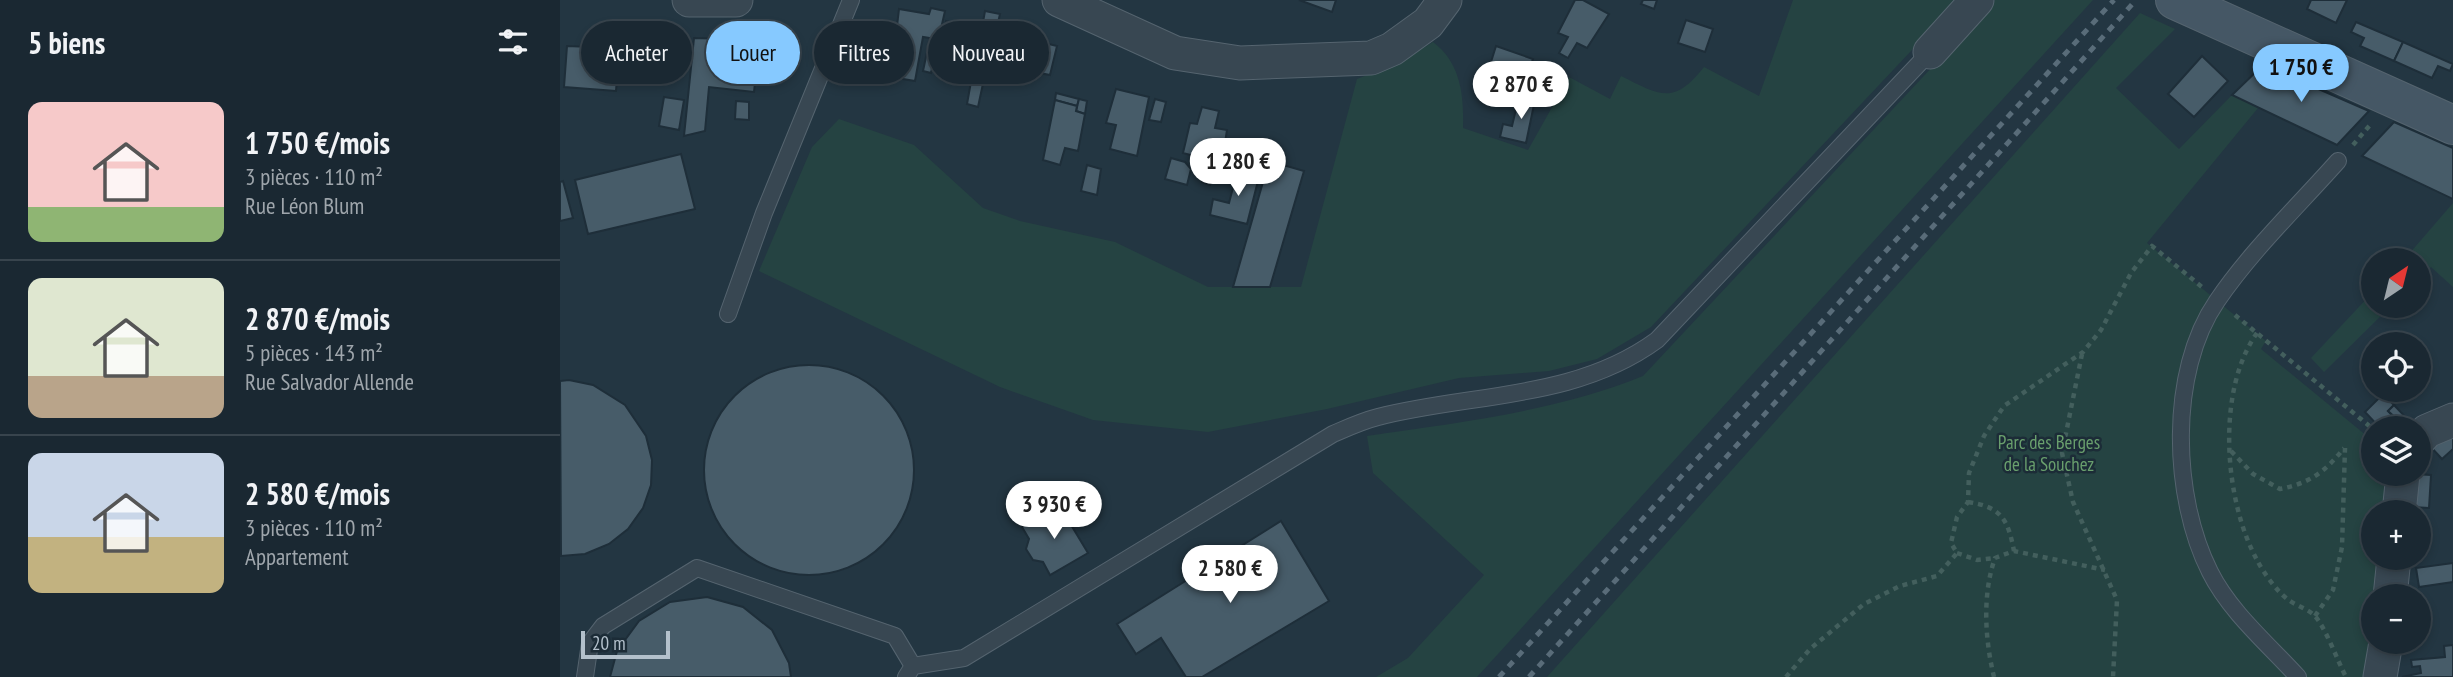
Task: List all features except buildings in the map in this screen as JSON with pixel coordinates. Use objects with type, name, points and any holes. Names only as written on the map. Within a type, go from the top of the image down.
[{"type":"street","points":[[689,0],[736,0]]},
{"type":"street","points":[[1059,0],[1175,53],[1240,63],[1371,58],[1392,49],[1419,30],[1445,0]]},
{"type":"street","points":[[1930,52],[1977,0]]},
{"type":"street","points":[[2175,0],[2453,125]]},
{"type":"street","points":[[2431,429],[2453,420]]},
{"type":"street","points":[[2380,677],[2384,654]]},
{"type":"lane","points":[[728,314],[764,212],[851,0]]},
{"type":"lane","points":[[585,677],[590,643],[603,626],[697,568],[895,636],[910,672],[964,658],[1332,433],[1377,417],[1556,387],[1630,360],[1657,340],[1930,52]]},
{"type":"lane","points":[[2298,677],[2231,604],[2210,572],[2190,522],[2181,453],[2182,414],[2195,348],[2217,300],[2344,154]]},
{"type":"path","points":[[2344,154],[2372,123]]},
{"type":"path","points":[[2106,570],[2014,551],[1994,558],[1977,559],[1957,553],[1951,543],[1957,517],[1968,502],[1969,473],[1984,436],[2004,406],[2082,353],[2101,330],[2116,296],[2152,246],[2361,419]]},
{"type":"path","points":[[2257,334],[2246,349],[2232,388],[2229,450],[2238,511],[2257,560],[2286,598],[2315,616],[2346,677]]},
{"type":"path","points":[[2082,353],[2062,453],[2073,502],[2106,570],[2117,600],[2113,677]]},
{"type":"path","points":[[2229,450],[2253,474],[2280,489],[2302,484],[2324,472],[2344,448],[2343,547],[2333,590],[2315,616]]},
{"type":"path","points":[[1968,502],[1987,505],[2004,517],[2014,551]]},
{"type":"path","points":[[1786,677],[1810,649],[1864,604],[1900,586],[1937,576],[1957,553]]},
{"type":"path","points":[[1994,558],[1989,573],[1987,636],[1994,677]]},
{"type":"green space","points":[[1793,0],[1959,0],[1651,327],[1597,359],[1549,371],[1459,378],[1327,409],[1208,432],[1093,420],[1000,387],[759,271],[812,147],[839,119],[914,145],[983,208],[1020,221],[1115,242],[1208,287],[1301,287],[1357,79],[1398,63],[1433,42],[1450,60],[1459,81],[1463,128],[1528,150],[1569,77],[1610,99],[1621,76],[1657,92],[1666,93],[1684,87],[1704,67],[1759,96]]},
{"type":"green space","points":[[1995,0],[2093,0],[1477,677],[1376,677],[1408,658],[1484,575],[1373,473],[1367,436],[1541,407],[1576,399],[1643,376]]},
{"type":"green space","name":"Parc des Berges de la Souchez","points":[[2140,13],[2175,29],[2116,88],[2179,149],[2232,95],[2258,108],[2147,243],[2266,341],[2261,349],[2361,431],[2361,486],[2391,486],[2389,500],[2361,500],[2361,570],[2382,570],[2380,584],[2361,584],[2361,654],[2371,654],[2367,677],[1547,677]]},
{"type":"green space","points":[[2453,203],[2453,287],[2431,267],[2431,248],[2414,248]]},
{"type":"green space","points":[[2361,305],[2361,318],[2379,318],[2365,332],[2361,332],[2361,336],[2324,372],[2311,358]]},
{"type":"railway","points":[[1499,677],[2114,0]]},
{"type":"railway","points":[[1529,677],[2136,0]]}]
